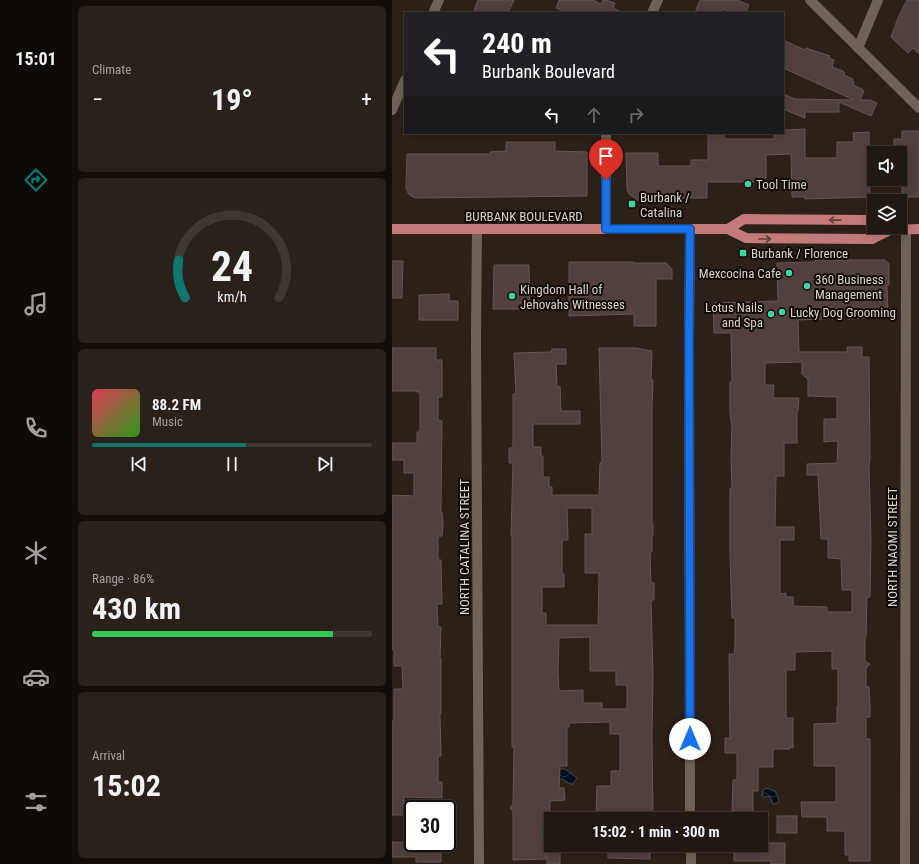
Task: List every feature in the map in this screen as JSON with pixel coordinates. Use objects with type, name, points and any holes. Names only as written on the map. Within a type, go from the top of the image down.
[{"type":"main road","points":[[728,229],[744,219],[867,220]]},
{"type":"main road","name":"BURBANK BOULEVARD","points":[[392,228],[728,229],[746,238],[872,239],[879,234]]},
{"type":"main road","name":"BURBANK BOULEVARD","points":[[907,229],[919,229]]},
{"type":"street","points":[[433,12],[439,0]]},
{"type":"street","points":[[652,12],[658,0]]},
{"type":"street","points":[[810,0],[919,108]]},
{"type":"street","points":[[858,48],[878,0]]},
{"type":"street","points":[[392,110],[404,82]]},
{"type":"street","points":[[606,134],[606,229]]},
{"type":"street","name":"NORTH CATALINA STREET","points":[[477,229],[476,339],[479,864]]},
{"type":"street","points":[[690,229],[690,812]]},
{"type":"street","name":"NORTH NAOMI STREET","points":[[905,864],[906,234]]},
{"type":"street","points":[[690,852],[691,864]]},
{"type":"water","points":[[555,769],[565,769],[577,778],[572,785],[562,779],[555,779]]},
{"type":"water","points":[[766,788],[775,791],[779,800],[778,803],[774,804],[770,796],[765,797],[762,795]]},
{"type":"building","points":[[478,0],[514,0],[508,12],[478,12],[474,10]]},
{"type":"building","points":[[559,0],[593,0],[601,4],[603,0],[606,0],[615,3],[613,8],[621,12],[565,12],[556,8]]},
{"type":"building","points":[[700,0],[737,0],[749,5],[746,12],[730,12],[723,9],[722,12],[695,12]]},
{"type":"building","points":[[907,0],[919,0],[919,54],[913,48],[908,53],[891,37]]},
{"type":"building","points":[[784,40],[805,50],[806,48],[830,56],[829,58],[834,60],[832,67],[843,71],[845,73],[844,75],[853,79],[853,85],[864,91],[860,100],[870,100],[877,103],[871,116],[839,102],[839,112],[805,112],[805,118],[784,109],[784,94],[795,99],[854,100],[784,68]]},
{"type":"building","points":[[805,129],[805,158],[837,158],[837,142],[854,142],[853,133],[869,132],[869,146],[867,146],[867,186],[870,186],[870,194],[867,194],[867,197],[805,199],[805,197],[792,197],[791,154],[766,155],[766,178],[757,178],[757,182],[707,182],[707,198],[643,198],[643,204],[629,194],[627,189],[626,153],[658,153],[658,166],[691,166],[691,160],[708,160],[708,134],[724,134],[724,139],[774,139],[774,134],[784,134],[784,130]]},
{"type":"building","points":[[902,131],[919,131],[919,197],[907,197],[907,194],[902,194],[902,186],[907,186],[907,146],[894,146],[894,139],[902,139]]},
{"type":"building","points":[[506,142],[555,142],[555,151],[587,152],[587,196],[416,198],[408,193],[406,188],[407,154],[490,154],[490,152],[506,151]]},
{"type":"building","points":[[815,260],[885,260],[889,264],[889,285],[887,285],[888,314],[873,314],[873,318],[848,319],[848,314],[823,315],[823,319],[798,320],[799,352],[847,352],[847,347],[862,347],[862,357],[869,357],[869,468],[871,539],[870,597],[867,597],[865,661],[870,664],[866,668],[866,687],[869,687],[870,717],[866,717],[866,739],[870,739],[870,861],[849,861],[849,855],[845,855],[845,831],[827,831],[827,817],[802,817],[801,802],[836,802],[836,766],[814,766],[814,724],[837,723],[838,669],[832,669],[832,651],[795,652],[795,670],[786,670],[786,718],[793,718],[793,748],[773,749],[773,767],[758,767],[758,791],[753,791],[753,812],[732,811],[733,780],[737,780],[737,753],[725,753],[725,738],[730,738],[729,654],[734,654],[735,644],[735,618],[732,618],[730,556],[730,488],[732,488],[732,422],[730,411],[730,382],[732,382],[731,333],[714,333],[713,303],[778,301],[777,263],[815,262]],"holes":[[[802,362],[802,374],[808,379],[808,396],[837,397],[837,419],[824,419],[824,442],[838,441],[837,463],[807,464],[807,475],[818,475],[821,539],[828,539],[828,558],[841,559],[842,590],[852,590],[852,612],[827,612],[827,607],[793,606],[793,597],[786,597],[786,593],[780,594],[780,540],[794,540],[794,527],[775,527],[776,476],[784,476],[784,443],[797,443],[797,411],[799,398],[773,398],[774,385],[765,385],[765,363]]]},
{"type":"building","points":[[392,261],[403,261],[402,298],[392,298]]},
{"type":"building","points":[[569,262],[666,263],[672,269],[672,279],[656,279],[656,326],[634,326],[634,314],[569,316]]},
{"type":"building","name":"Kingdom Hall of Jehovahs Witnesses","points":[[494,265],[529,265],[530,309],[493,309]]},
{"type":"building","points":[[449,294],[449,301],[458,301],[458,320],[419,320],[419,295]]},
{"type":"building","points":[[392,348],[436,348],[436,360],[442,360],[442,397],[438,397],[438,420],[442,421],[441,512],[443,524],[442,536],[438,536],[438,560],[441,560],[442,604],[437,604],[438,627],[441,627],[441,756],[438,756],[438,782],[442,782],[442,798],[404,797],[404,815],[392,815],[392,721],[394,721],[394,689],[403,689],[402,666],[394,666],[394,650],[392,649],[392,495],[414,496],[414,473],[404,473],[404,460],[392,460],[392,443],[417,443],[417,432],[420,432],[420,392],[392,391]]},
{"type":"building","points":[[599,348],[636,348],[652,351],[653,535],[652,552],[650,552],[651,583],[654,583],[654,600],[651,600],[653,673],[653,812],[596,812],[597,786],[611,786],[611,771],[620,771],[620,734],[610,734],[610,722],[569,723],[569,727],[567,727],[567,766],[560,766],[559,788],[564,788],[565,800],[550,801],[550,812],[544,812],[544,852],[546,852],[546,859],[513,860],[513,811],[510,808],[513,804],[514,746],[512,747],[511,535],[513,463],[509,463],[509,448],[512,448],[513,446],[513,394],[516,394],[514,353],[551,352],[552,349],[566,349],[566,364],[556,364],[557,387],[560,386],[561,411],[580,411],[580,424],[533,424],[533,447],[541,447],[541,456],[543,456],[543,477],[549,477],[549,487],[552,487],[552,495],[599,495],[600,463],[602,463]],"holes":[[[567,508],[592,508],[592,534],[585,534],[585,573],[599,573],[598,625],[546,625],[546,613],[542,613],[542,587],[564,587],[564,574],[562,574],[562,540],[568,540]],[[590,637],[590,671],[616,671],[616,685],[627,685],[627,709],[602,709],[602,703],[583,703],[583,690],[559,691],[559,638]]]},
{"type":"building","points":[[777,816],[797,816],[797,833],[777,833]]},
{"type":"building","points":[[392,842],[404,842],[404,852],[441,852],[441,862],[416,862],[416,857],[392,857]]},
{"type":"building","points":[[768,843],[785,843],[785,864],[771,864],[771,861],[734,861],[734,852],[768,852]]},
{"type":"building","points":[[547,852],[560,852],[560,864],[547,864]]},
{"type":"building","points":[[608,852],[650,852],[650,859],[608,858]]},
{"type":"place","name":"Tool Time","points":[[748,184]]},
{"type":"place","name":"Burbank / Catalina","points":[[632,204]]},
{"type":"place","name":"Burbank / Florence","points":[[743,253]]},
{"type":"place","name":"Mexcocina Cafe","points":[[789,273]]},
{"type":"place","name":"360 Business Management","points":[[807,286]]},
{"type":"place","name":"Kingdom Hall of Jehovahs Witnesses","points":[[512,296]]},
{"type":"place","name":"Lucky Dog Grooming","points":[[782,312]]},
{"type":"place","name":"Lotus Nails and Spa","points":[[771,314]]},
{"type":"route","points":[[606,180],[606,229],[690,229],[690,739]]}]
